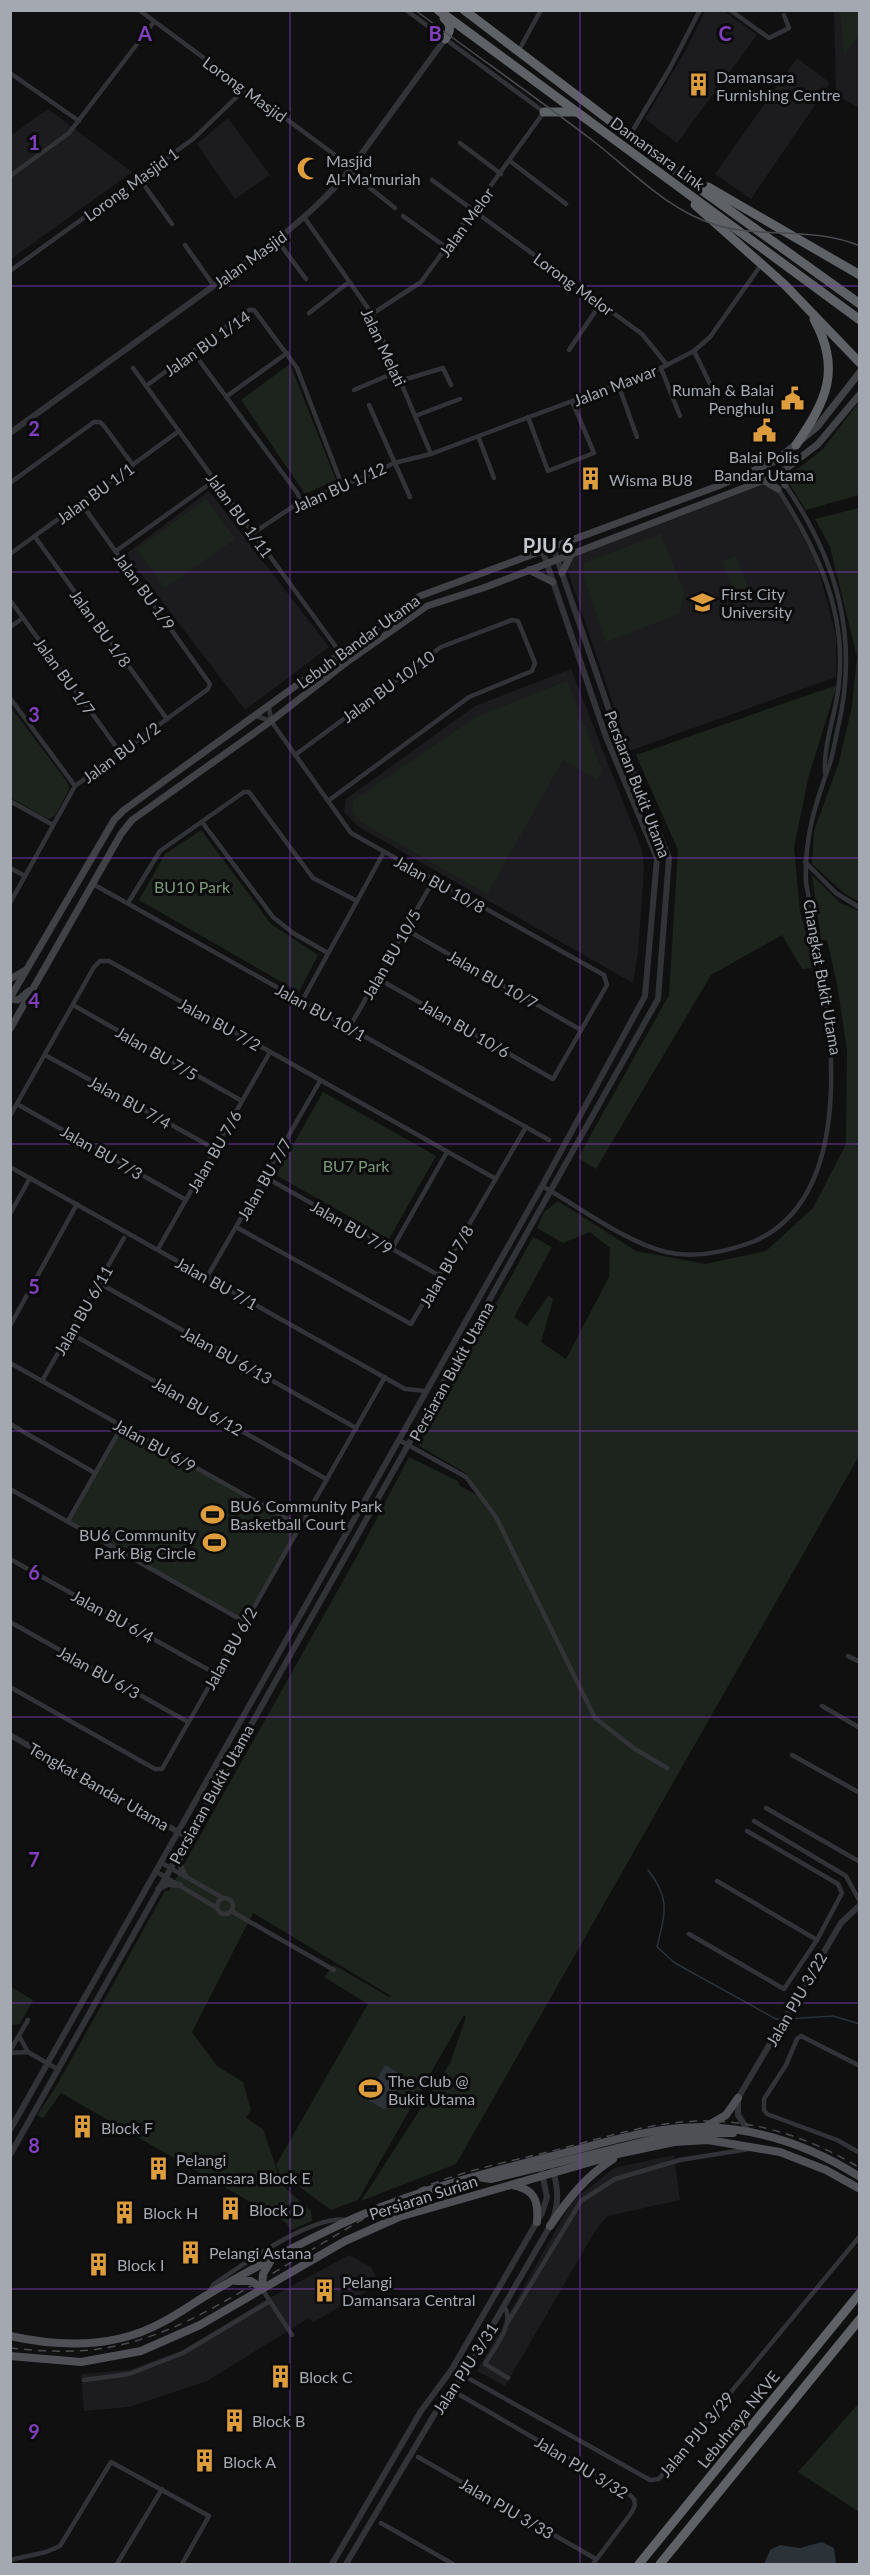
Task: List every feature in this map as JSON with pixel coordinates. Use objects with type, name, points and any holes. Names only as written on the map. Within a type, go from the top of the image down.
[{"type":"highway","points":[[437,10],[450,23],[449,33],[445,39]]},
{"type":"highway","name":"Damansara Link","points":[[437,10],[860,320]]},
{"type":"highway","name":"Damansara Link","points":[[464,10],[696,186],[860,304]]},
{"type":"highway","points":[[544,112],[577,112]]},
{"type":"highway","points":[[676,184],[691,201],[807,307],[860,363]]},
{"type":"highway","points":[[696,186],[708,187],[860,275]]},
{"type":"highway","points":[[796,445],[820,408],[830,378],[824,339],[807,307]]},
{"type":"highway","name":"Lebuhraya NKVE","points":[[639,2565],[860,2293]]},
{"type":"highway","name":"Lebuhraya NKVE","points":[[660,2565],[860,2319]]},
{"type":"main road","name":"Lebuh Bandar Utama","points":[[10,998],[13,989],[114,820],[124,810],[420,596],[543,552],[770,465],[817,427],[860,372]]},
{"type":"main road","name":"Lebuh Bandar Utama","points":[[10,1029],[121,834],[132,820],[427,606],[778,475],[818,444],[858,396]]},
{"type":"main road","points":[[770,465],[767,479],[782,487],[787,468]]},
{"type":"main road","points":[[770,465],[778,475]]},
{"type":"main road","points":[[562,573],[572,553]]},
{"type":"main road","points":[[528,570],[547,577],[553,582]]},
{"type":"main road","points":[[10,979],[26,970]]},
{"type":"main road","points":[[17,1016],[20,999],[37,982]]},
{"type":"main road","points":[[13,989],[20,999]]},
{"type":"main road","points":[[10,998],[20,999]]},
{"type":"main road","points":[[706,2127],[726,2115],[738,2098]]},
{"type":"main road","name":"Persiaran Surian","points":[[10,2336],[63,2344],[101,2342],[128,2337],[160,2324],[207,2295],[349,2220],[410,2197],[476,2177],[633,2135],[706,2127],[744,2131],[803,2146],[860,2176]]},
{"type":"main road","points":[[476,2177],[491,2179],[542,2171],[659,2138],[744,2131]]},
{"type":"main road","points":[[552,2168],[689,2140],[718,2141],[761,2148],[801,2159],[860,2189]]},
{"type":"main road","points":[[550,2226],[569,2197],[581,2184],[599,2168],[622,2153]]},
{"type":"main road","name":"Persiaran Surian","points":[[10,2356],[81,2362],[132,2354],[200,2325],[369,2228],[424,2208],[508,2185],[542,2171]]},
{"type":"main road","points":[[508,2185],[524,2187],[532,2192],[538,2206],[537,2222]]},
{"type":"main road","points":[[228,2284],[251,2281],[262,2288],[263,2274],[273,2259]]},
{"type":"street","name":"Lorong Masjid","points":[[139,10],[343,161],[349,171],[394,208]]},
{"type":"street","points":[[406,10],[544,112]]},
{"type":"street","points":[[519,51],[541,10]]},
{"type":"street","points":[[630,135],[670,68],[700,10]]},
{"type":"street","points":[[730,10],[769,38],[789,28],[784,15]]},
{"type":"street","points":[[10,176],[52,147],[79,121],[154,22]]},
{"type":"street","name":"Jalan Masjid","points":[[10,433],[277,240],[304,217],[349,171],[445,39]]},
{"type":"street","points":[[10,73],[79,121]]},
{"type":"street","name":"Lorong Masjid 1","points":[[10,271],[209,126],[245,89]]},
{"type":"street","name":"Jalan Melor","points":[[372,314],[421,282],[544,112]]},
{"type":"street","points":[[460,143],[501,174]]},
{"type":"street","points":[[510,161],[566,204]]},
{"type":"street","points":[[139,178],[172,224]]},
{"type":"street","name":"Lorong Melor","points":[[432,180],[642,334],[667,365]]},
{"type":"street","points":[[403,216],[447,248]]},
{"type":"street","name":"Jalan Melati","points":[[304,217],[372,314],[431,454]]},
{"type":"street","points":[[277,240],[306,279]]},
{"type":"street","points":[[185,245],[214,286]]},
{"type":"street","name":"Jalan Mawar","points":[[431,454],[661,368],[693,351],[710,337],[761,265]]},
{"type":"street","points":[[309,313],[349,282]]},
{"type":"street","points":[[569,350],[601,303]]},
{"type":"street","name":"Jalan BU 1/14","points":[[146,386],[249,310],[254,310],[297,368],[342,485]]},
{"type":"street","points":[[693,351],[713,390]]},
{"type":"street","points":[[193,352],[298,494],[300,502]]},
{"type":"street","points":[[227,396],[287,353]]},
{"type":"street","name":"Jalan BU 1/11","points":[[133,368],[347,662]]},
{"type":"street","points":[[400,381],[443,368],[451,385]]},
{"type":"street","points":[[661,368],[680,416]]},
{"type":"street","points":[[354,390],[396,372]]},
{"type":"street","points":[[618,384],[637,437]]},
{"type":"street","points":[[415,416],[460,399]]},
{"type":"street","points":[[528,417],[548,471],[594,453],[572,401]]},
{"type":"street","points":[[369,405],[410,497]]},
{"type":"street","points":[[10,483],[94,422],[99,422],[133,465]]},
{"type":"street","name":"Jalan BU 1/1","points":[[10,554],[179,431]]},
{"type":"street","points":[[478,436],[494,478]]},
{"type":"street","name":"Jalan BU 1/12","points":[[253,533],[300,502],[372,474],[394,462],[431,454]]},
{"type":"street","name":"Changkat Bukit Utama","points":[[778,475],[818,558],[832,596],[837,620],[840,679],[837,707],[824,762],[825,773]]},
{"type":"street","points":[[116,551],[214,480]]},
{"type":"street","name":"Changkat Bukit Utama","points":[[782,487],[805,513],[823,549],[830,565],[844,619],[847,679],[843,708],[830,764],[825,773],[808,831],[805,862],[806,882],[836,1033]]},
{"type":"street","name":"Jalan BU 1/9","points":[[81,503],[208,679]]},
{"type":"street","name":"Jalan BU 1/8","points":[[35,537],[167,719]]},
{"type":"street","name":"Persiaran Bukit Utama","points":[[10,2155],[658,999],[669,864],[667,853],[617,733],[553,548]]},
{"type":"street","name":"Persiaran Bukit Utama","points":[[10,2130],[542,1186],[645,996],[658,866],[654,851],[606,737],[543,552]]},
{"type":"street","name":"Jalan BU 1/7","points":[[10,600],[120,752]]},
{"type":"street","points":[[10,627],[23,618]]},
{"type":"street","name":"Jalan BU 10/10","points":[[295,755],[441,647],[512,620],[518,621],[535,663],[532,671],[469,697],[327,801]]},
{"type":"street","name":"Jalan BU 1/2","points":[[10,903],[75,786],[208,689],[210,684],[208,679]]},
{"type":"street","points":[[10,698],[75,786]]},
{"type":"street","points":[[269,706],[271,721],[295,755]]},
{"type":"street","points":[[256,716],[271,721]]},
{"type":"street","name":"Jalan BU 10/8","points":[[295,755],[351,833],[604,975],[607,985],[581,1030]]},
{"type":"street","points":[[128,903],[157,855],[244,792],[249,792],[313,878],[357,901]]},
{"type":"street","points":[[10,801],[53,825]]},
{"type":"street","points":[[202,822],[273,917],[293,933],[328,953]]},
{"type":"street","points":[[302,1001],[384,852]]},
{"type":"street","points":[[805,862],[836,893],[860,908]]},
{"type":"street","points":[[10,868],[25,876]]},
{"type":"street","name":"Jalan BU 10/5","points":[[349,1028],[433,881]]},
{"type":"street","name":"Jalan BU 10/1","points":[[93,884],[549,1140]]},
{"type":"street","name":"Jalan BU 10/7","points":[[405,929],[581,1030]]},
{"type":"street","name":"Jalan BU 7/2","points":[[10,1116],[94,966],[100,961],[109,961],[496,1179]]},
{"type":"street","name":"Jalan BU 10/6","points":[[377,978],[553,1079],[581,1030]]},
{"type":"street","name":"Jalan BU 7/5","points":[[73,1005],[242,1101]]},
{"type":"street","name":"Jalan BU 7/6","points":[[158,1249],[270,1052]]},
{"type":"street","name":"Jalan BU 7/4","points":[[45,1054],[215,1149]]},
{"type":"street","name":"Jalan BU 7/7","points":[[207,1277],[320,1081]]},
{"type":"street","name":"Jalan BU 7/3","points":[[17,1104],[186,1200]]},
{"type":"street","name":"Jalan BU 7/8","points":[[236,1227],[407,1323],[414,1322],[526,1127]]},
{"type":"street","points":[[392,1249],[447,1152]]},
{"type":"street","name":"Jalan BU 7/1","points":[[10,1167],[385,1377],[411,1390],[426,1391]]},
{"type":"street","name":"Jalan BU 7/9","points":[[265,1177],[440,1276]]},
{"type":"street","points":[[10,1214],[30,1178]]},
{"type":"street","points":[[542,1186],[637,1241],[665,1252],[692,1255],[718,1253],[765,1238],[784,1227],[804,1208]]},
{"type":"street","points":[[10,1326],[77,1204]]},
{"type":"street","name":"Jalan BU 6/11","points":[[42,1381],[124,1238]]},
{"type":"street","name":"Jalan BU 6/13","points":[[99,1283],[356,1428]]},
{"type":"street","name":"Jalan BU 6/12","points":[[70,1333],[326,1479]]},
{"type":"street","name":"Jalan BU 6/9","points":[[10,1364],[300,1526]]},
{"type":"street","name":"Jalan BU 6/2","points":[[10,1687],[157,1770],[163,1767],[385,1377]]},
{"type":"street","points":[[10,1424],[95,1473]]},
{"type":"street","points":[[68,1521],[122,1426]]},
{"type":"street","points":[[399,1440],[466,1477],[496,1517],[595,1718],[635,1749],[668,1768]]},
{"type":"street","points":[[10,1489],[245,1622]]},
{"type":"street","name":"Jalan BU 6/4","points":[[10,1559],[216,1674]]},
{"type":"street","name":"Jalan BU 6/3","points":[[10,1622],[188,1722]]},
{"type":"street","points":[[848,1656],[860,1662]]},
{"type":"street","points":[[822,1706],[860,1728]]},
{"type":"street","name":"Tengkat Bandar Utama","points":[[10,1735],[187,1837]]},
{"type":"street","points":[[792,1755],[860,1793]]},
{"type":"street","points":[[766,1808],[860,1862]]},
{"type":"street","points":[[754,1821],[846,1876],[860,1904]]},
{"type":"street","points":[[689,1934],[784,1989],[817,1940],[841,1897],[841,1888],[834,1881],[747,1831]]},
{"type":"street","points":[[786,1853],[791,1843]]},
{"type":"street","points":[[181,1849],[180,1865],[185,1876]]},
{"type":"street","points":[[797,1859],[802,1850]]},
{"type":"street","points":[[160,1862],[232,1901],[231,1911]]},
{"type":"street","points":[[155,1871],[225,1914],[231,1911]]},
{"type":"street","points":[[717,1881],[817,1940]]},
{"type":"street","points":[[158,1890],[168,1884],[180,1885]]},
{"type":"street","points":[[217,1908],[217,1903],[223,1898]]},
{"type":"street","name":"Jalan PJU 3/22","points":[[738,2098],[841,1923],[860,1904]]},
{"type":"street","points":[[231,1911],[334,1970]]},
{"type":"street","points":[[28,2020],[10,2052],[28,2052],[59,2070]]},
{"type":"street","points":[[19,2036],[28,2052]]},
{"type":"street","points":[[860,2066],[801,2036],[796,2038],[786,2065],[764,2099],[764,2110],[767,2114],[837,2140],[860,2153]]},
{"type":"street","points":[[738,2098],[738,2115],[744,2131]]},
{"type":"street","points":[[508,2378],[485,2364],[581,2201],[615,2179],[680,2160],[761,2148]]},
{"type":"street","name":"Jalan PJU 3/31","points":[[346,2565],[435,2415],[464,2375],[550,2226],[557,2209],[558,2198],[552,2168]]},
{"type":"street","name":"Jalan PJU 3/31","points":[[332,2565],[421,2412],[452,2369],[537,2222],[547,2197],[542,2171]]},
{"type":"street","points":[[207,2295],[214,2284],[291,2235],[318,2225],[342,2219],[349,2220]]},
{"type":"street","name":"Jalan PJU 3/29","points":[[452,2369],[650,2480],[660,2480],[860,2235]]},
{"type":"street","points":[[262,2288],[292,2335]]},
{"type":"street","points":[[84,2380],[129,2374],[183,2353],[270,2301]]},
{"type":"street","points":[[504,2306],[508,2322]]},
{"type":"street","name":"Jalan PJU 3/32","points":[[460,2396],[632,2496],[635,2505],[632,2512],[594,2562]]},
{"type":"street","name":"Jalan PJU 3/33","points":[[418,2457],[594,2562]]},
{"type":"street","points":[[10,2560],[46,2552],[60,2546],[111,2462],[209,2516],[182,2565]]},
{"type":"street","points":[[117,2565],[162,2489]]},
{"type":"street","points":[[381,2523],[453,2565]]},
{"type":"shaded area","points":[[705,11],[724,11],[757,35],[677,143],[645,119],[686,50]]},
{"type":"shaded area","points":[[834,11],[859,11],[859,108],[836,95]]},
{"type":"shaded area","points":[[797,58],[830,83],[751,199],[715,174]]},
{"type":"shaded area","points":[[48,109],[132,172],[11,259],[10,136]]},
{"type":"shaded area","points":[[228,118],[270,175],[235,199],[197,144]]},
{"type":"shaded area","name":"First City University","points":[[762,485],[778,490],[816,561],[836,635],[836,677],[629,751],[567,569],[574,557]]},
{"type":"shaded area","points":[[209,491],[329,647],[245,710],[126,554]]},
{"type":"shaded area","points":[[571,669],[642,850],[644,870],[638,953],[633,983],[359,827],[344,812],[346,799],[475,706]]},
{"type":"shaded area","points":[[385,2065],[404,2076],[385,2110],[366,2099]]},
{"type":"shaded area","points":[[674,2155],[680,2200],[608,2216],[597,2228],[505,2386],[477,2371],[572,2201],[614,2168]]},
{"type":"shaded area","points":[[349,2255],[371,2267],[376,2277],[364,2283],[368,2291],[313,2322],[309,2318],[207,2381],[129,2407],[84,2411],[81,2374],[129,2370],[183,2350],[262,2302]]},
{"type":"shaded area","points":[[822,2542],[834,2548],[836,2564],[764,2564],[770,2550],[780,2545],[800,2548]]},
{"type":"green space","points":[[840,11],[859,11],[859,35],[844,54]]},
{"type":"green space","points":[[290,364],[336,480],[305,494],[241,400]]},
{"type":"green space","points":[[859,402],[859,495],[806,510],[790,485],[789,476],[823,449]]},
{"type":"green space","points":[[206,499],[235,539],[165,588],[137,549]]},
{"type":"green space","points":[[860,508],[859,902],[844,893],[812,864],[814,831],[839,762],[852,706],[857,657],[830,547],[815,519]]},
{"type":"green space","points":[[661,534],[685,593],[679,614],[606,642],[584,576],[584,563]]},
{"type":"green space","points":[[736,556],[748,587],[734,592],[722,561]]},
{"type":"green space","points":[[567,681],[602,771],[597,779],[563,760],[487,894],[361,822],[352,811],[353,801],[478,716]]},
{"type":"green space","points":[[837,685],[809,775],[794,847],[800,912],[817,968],[802,969],[782,935],[711,975],[596,1169],[578,1158],[669,995],[678,850],[636,755]]},
{"type":"green space","points":[[10,706],[68,783],[69,789],[55,816],[48,819],[11,798]]},
{"type":"green space","name":"BU10 Park","points":[[201,830],[271,924],[318,955],[299,992],[139,900],[165,854]]},
{"type":"green space","points":[[812,875],[840,903],[859,911],[859,1456],[456,2164],[361,2201],[450,2063],[466,2017],[464,2015],[358,2200],[331,2210],[297,2185],[286,2188],[276,2165],[368,2004],[324,1977],[334,1965],[389,1997],[391,1996],[253,1913],[192,2032],[217,2066],[243,2082],[251,2110],[246,2118],[263,2129],[282,2185],[311,2211],[312,2221],[291,2230],[285,2222],[61,2093],[43,2118],[37,2115],[57,2085],[165,1891],[169,1891],[356,1558],[409,1457],[458,1481],[460,1486],[483,1498],[467,1474],[418,1445],[533,1237],[552,1247],[514,1317],[527,1326],[549,1295],[553,1300],[541,1342],[566,1359],[609,1277],[610,1248],[590,1232],[563,1243],[537,1228],[544,1212],[558,1201],[636,1251],[705,1264],[766,1251],[813,1208],[846,1144],[847,1050],[837,984],[827,940],[821,940]]},
{"type":"green space","name":"BU7 Park","points":[[323,1092],[436,1156],[389,1239],[276,1175]]},
{"type":"green space","points":[[122,1427],[298,1526],[244,1621],[69,1521]]},
{"type":"green space","points":[[11,1987],[33,2000],[20,2024],[11,2025]]},
{"type":"green space","points":[[859,2403],[859,2512],[798,2472]]},
{"type":"waterway","points":[[648,1870],[663,1898],[664,1915],[657,1947],[675,1963],[776,2019],[782,2019]]},
{"type":"waterway","points":[[787,2019],[833,2016],[860,2024]]},
{"type":"tram line","points":[[415,10],[570,124],[681,210],[716,225],[734,229],[824,236],[860,246]]},
{"type":"railway","points":[[10,2348],[82,2351],[124,2344],[159,2333],[224,2302],[414,2191],[469,2172],[647,2127],[706,2121],[752,2125],[797,2137],[860,2168]]},
{"type":"place","name":"Damansara Furnishing Centre","points":[[698,85]]},
{"type":"place","name":"Masjid Al-Ma'muriah","points":[[308,169]]},
{"type":"place","name":"Rumah & Balai Penghulu","points":[[792,398]]},
{"type":"place","name":"Balai Polis Bandar Utama","points":[[764,431]]},
{"type":"place","name":"Wisma BU8","points":[[591,479]]},
{"type":"place","name":"First City University","points":[[703,602]]},
{"type":"place","name":"BU6 Community Park Basketball Court","points":[[212,1514]]},
{"type":"place","name":"BU6 Community Park Big Circle","points":[[214,1543]]},
{"type":"place","name":"The Club @ Bukit Utama","points":[[370,2089]]},
{"type":"place","name":"Block F","points":[[83,2127]]},
{"type":"place","name":"Pelangi Damansara Block E","points":[[158,2168]]},
{"type":"place","name":"Block D","points":[[231,2209]]},
{"type":"place","name":"Block H","points":[[125,2212]]},
{"type":"place","name":"Pelangi Astana","points":[[191,2252]]},
{"type":"place","name":"Block I","points":[[99,2264]]},
{"type":"place","name":"Pelangi Damansara Central","points":[[324,2290]]},
{"type":"place","name":"Block C","points":[[281,2376]]},
{"type":"place","name":"Block B","points":[[234,2420]]},
{"type":"place","name":"Block A","points":[[205,2461]]},
{"type":"district","name":"PJU 6","points":[[548,545]]}]
